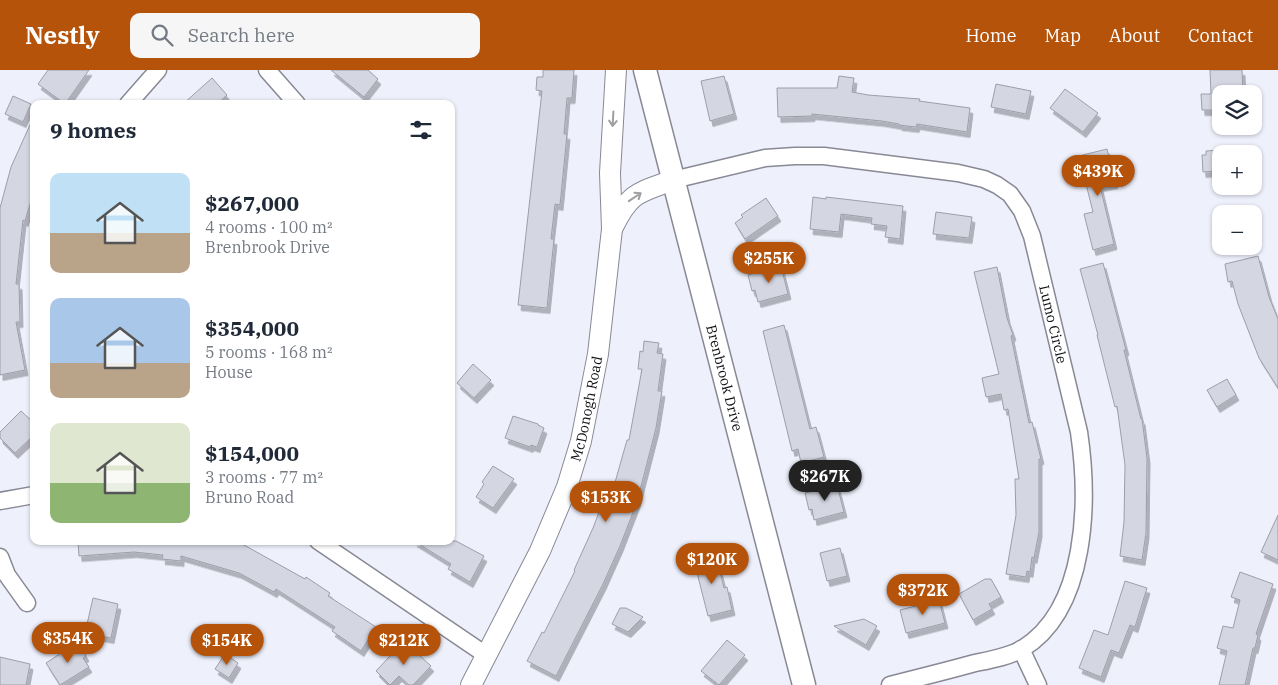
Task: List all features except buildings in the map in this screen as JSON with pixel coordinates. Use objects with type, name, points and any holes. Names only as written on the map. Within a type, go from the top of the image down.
[{"type":"main road","name":"Brenbrook Drive","points":[[645,70],[804,685]]},
{"type":"street","points":[[132,100],[158,70]]},
{"type":"street","points":[[267,70],[293,100]]},
{"type":"street","name":"McDonogh Road","points":[[471,685],[540,551],[567,487],[581,441],[598,354],[612,229],[610,172],[616,70]]},
{"type":"street","name":"Lumo Circle","points":[[673,180],[766,158],[824,156],[958,173],[984,179],[998,185],[1010,194],[1022,211],[1032,236],[1079,432],[1083,462],[1084,495],[1081,537],[1073,576],[1060,609],[1044,632],[1021,649],[999,657],[890,685]]},
{"type":"street","name":"McDonogh Road","points":[[612,229],[622,208],[629,200],[638,193],[673,180]]},
{"type":"street","points":[[0,501],[30,496]]},
{"type":"street","points":[[324,545],[486,655]]},
{"type":"street","points":[[0,557],[7,575],[27,603]]},
{"type":"street","points":[[1021,649],[1038,685]]}]
